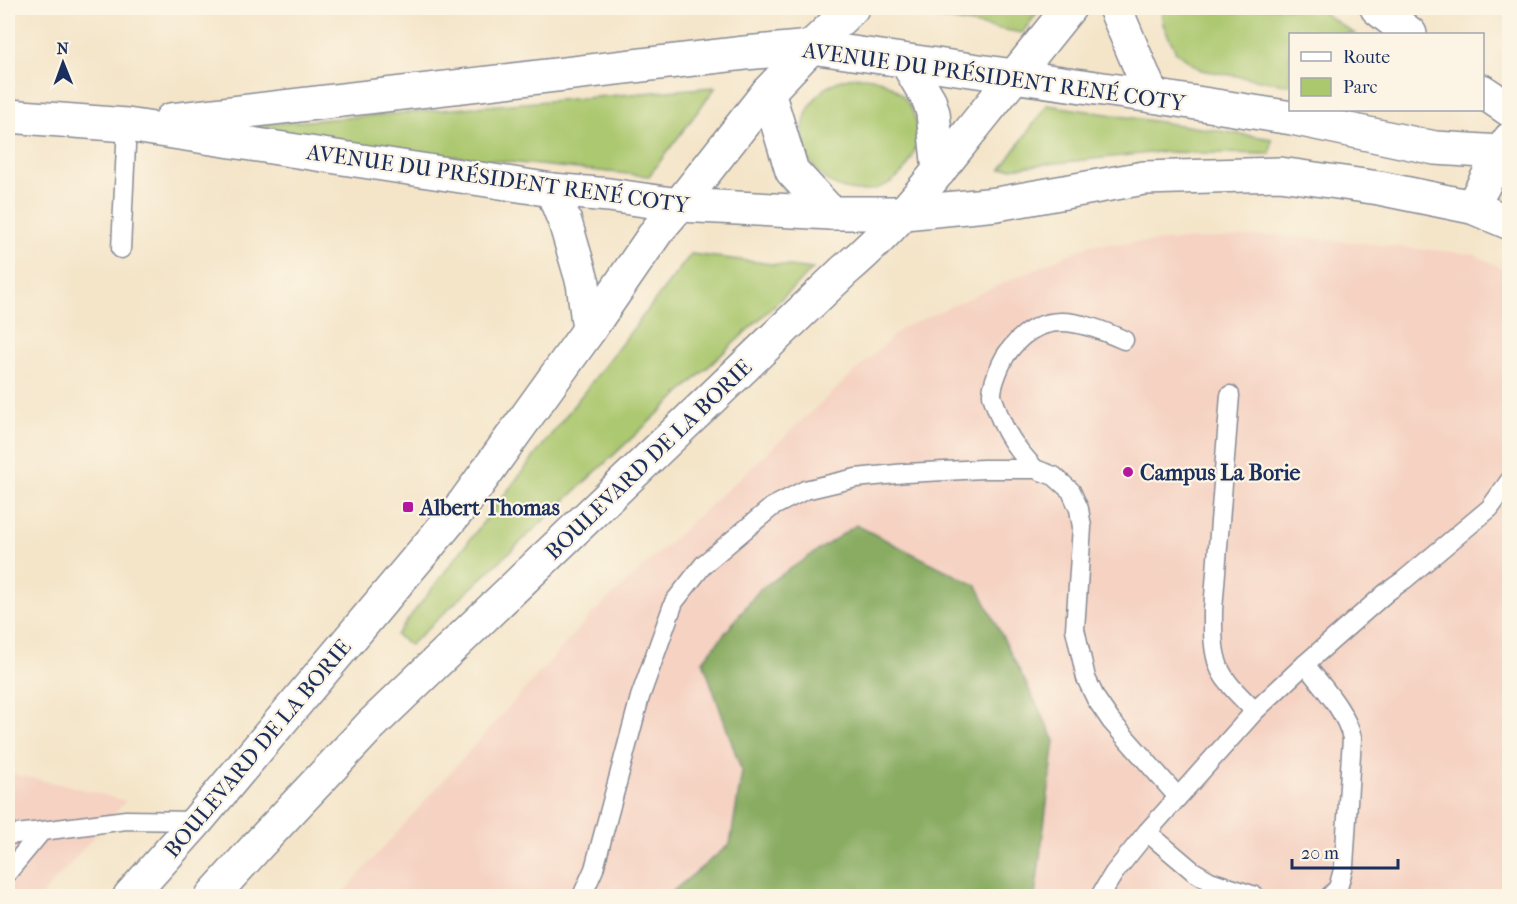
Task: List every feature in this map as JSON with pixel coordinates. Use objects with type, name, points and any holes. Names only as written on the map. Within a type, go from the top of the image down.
[{"type":"street","name":"BOULEVARD DE LA BORIE","points":[[130,897],[197,821],[465,501],[657,231],[768,92],[852,8]]},
{"type":"street","name":"BOULEVARD DE LA BORIE","points":[[212,897],[371,725],[844,271],[869,250],[939,171],[1069,8]]},
{"type":"street","points":[[1115,8],[1152,96]]},
{"type":"street","points":[[1382,9],[1409,33]]},
{"type":"street","name":"AVENUE DU PRÉSIDENT RENÉ COTY","points":[[127,125],[811,47],[1292,118],[1435,148],[1507,150]]},
{"type":"street","points":[[906,61],[929,100],[933,113],[939,171]]},
{"type":"street","points":[[768,92],[792,171],[831,213]]},
{"type":"street","points":[[1484,92],[1509,111]]},
{"type":"street","name":"AVENUE DU PRÉSIDENT RENÉ COTY","points":[[8,116],[127,125],[552,190],[619,196],[679,205],[831,213],[904,213],[997,204],[1144,178],[1280,174],[1379,188],[1472,207],[1509,223]]},
{"type":"street","points":[[1472,207],[1507,150]]},
{"type":"street","points":[[552,190],[565,222],[583,283],[588,330]]},
{"type":"street","points":[[869,250],[997,204]]},
{"type":"lane","points":[[122,249],[127,125]]},
{"type":"lane","points":[[1035,469],[1017,448],[1003,425],[992,395],[1000,364],[1013,345],[1030,330],[1050,323],[1070,321],[1124,340]]},
{"type":"lane","points":[[1230,395],[1213,610],[1213,643],[1220,668],[1236,691],[1255,711]]},
{"type":"lane","points":[[582,897],[594,869],[640,697],[674,602],[704,564],[772,507],[805,490],[856,478],[983,469],[1035,469],[1054,476],[1071,491],[1082,526],[1075,628],[1086,678],[1111,722],[1131,741],[1178,796]]},
{"type":"lane","points":[[1100,897],[1114,873],[1147,832],[1255,711],[1387,592],[1490,508],[1509,480]]},
{"type":"lane","points":[[1305,664],[1334,701],[1349,725],[1352,738],[1344,866],[1338,888],[1330,897]]},
{"type":"lane","points":[[8,835],[126,820],[197,821]]},
{"type":"lane","points":[[8,872],[42,831]]},
{"type":"lane","points":[[1147,832],[1193,871],[1210,881],[1255,897]]},
{"type":"shaded area","name":"Campus La Borie","points":[[1275,235],[1474,254],[1509,272],[1509,896],[340,896],[589,617],[902,328],[1089,245]]},
{"type":"shaded area","points":[[8,773],[71,786],[126,801],[41,896],[8,896]]},
{"type":"green space","points":[[897,8],[1041,8],[1022,33],[894,10]]},
{"type":"green space","points":[[1161,8],[1316,8],[1354,33],[1289,33],[1289,85],[1201,70],[1176,52],[1163,24]]},
{"type":"green space","points":[[860,77],[882,81],[900,94],[913,112],[917,134],[913,156],[900,174],[882,187],[860,191],[838,187],[820,174],[807,156],[803,134],[807,112],[820,94],[838,81]]},
{"type":"green space","points":[[716,87],[649,176],[220,133],[221,128]]},
{"type":"green space","points":[[1047,105],[1272,139],[1270,154],[1158,152],[1001,169]]},
{"type":"green space","points":[[691,254],[813,269],[410,645],[396,635]]},
{"type":"green space","points":[[856,525],[977,586],[1055,741],[1035,896],[667,896],[730,844],[742,772],[703,661],[760,589]]},
{"type":"place","name":"Campus La Borie","points":[[1128,472]]},
{"type":"place","name":"Albert Thomas","points":[[408,507]]}]
